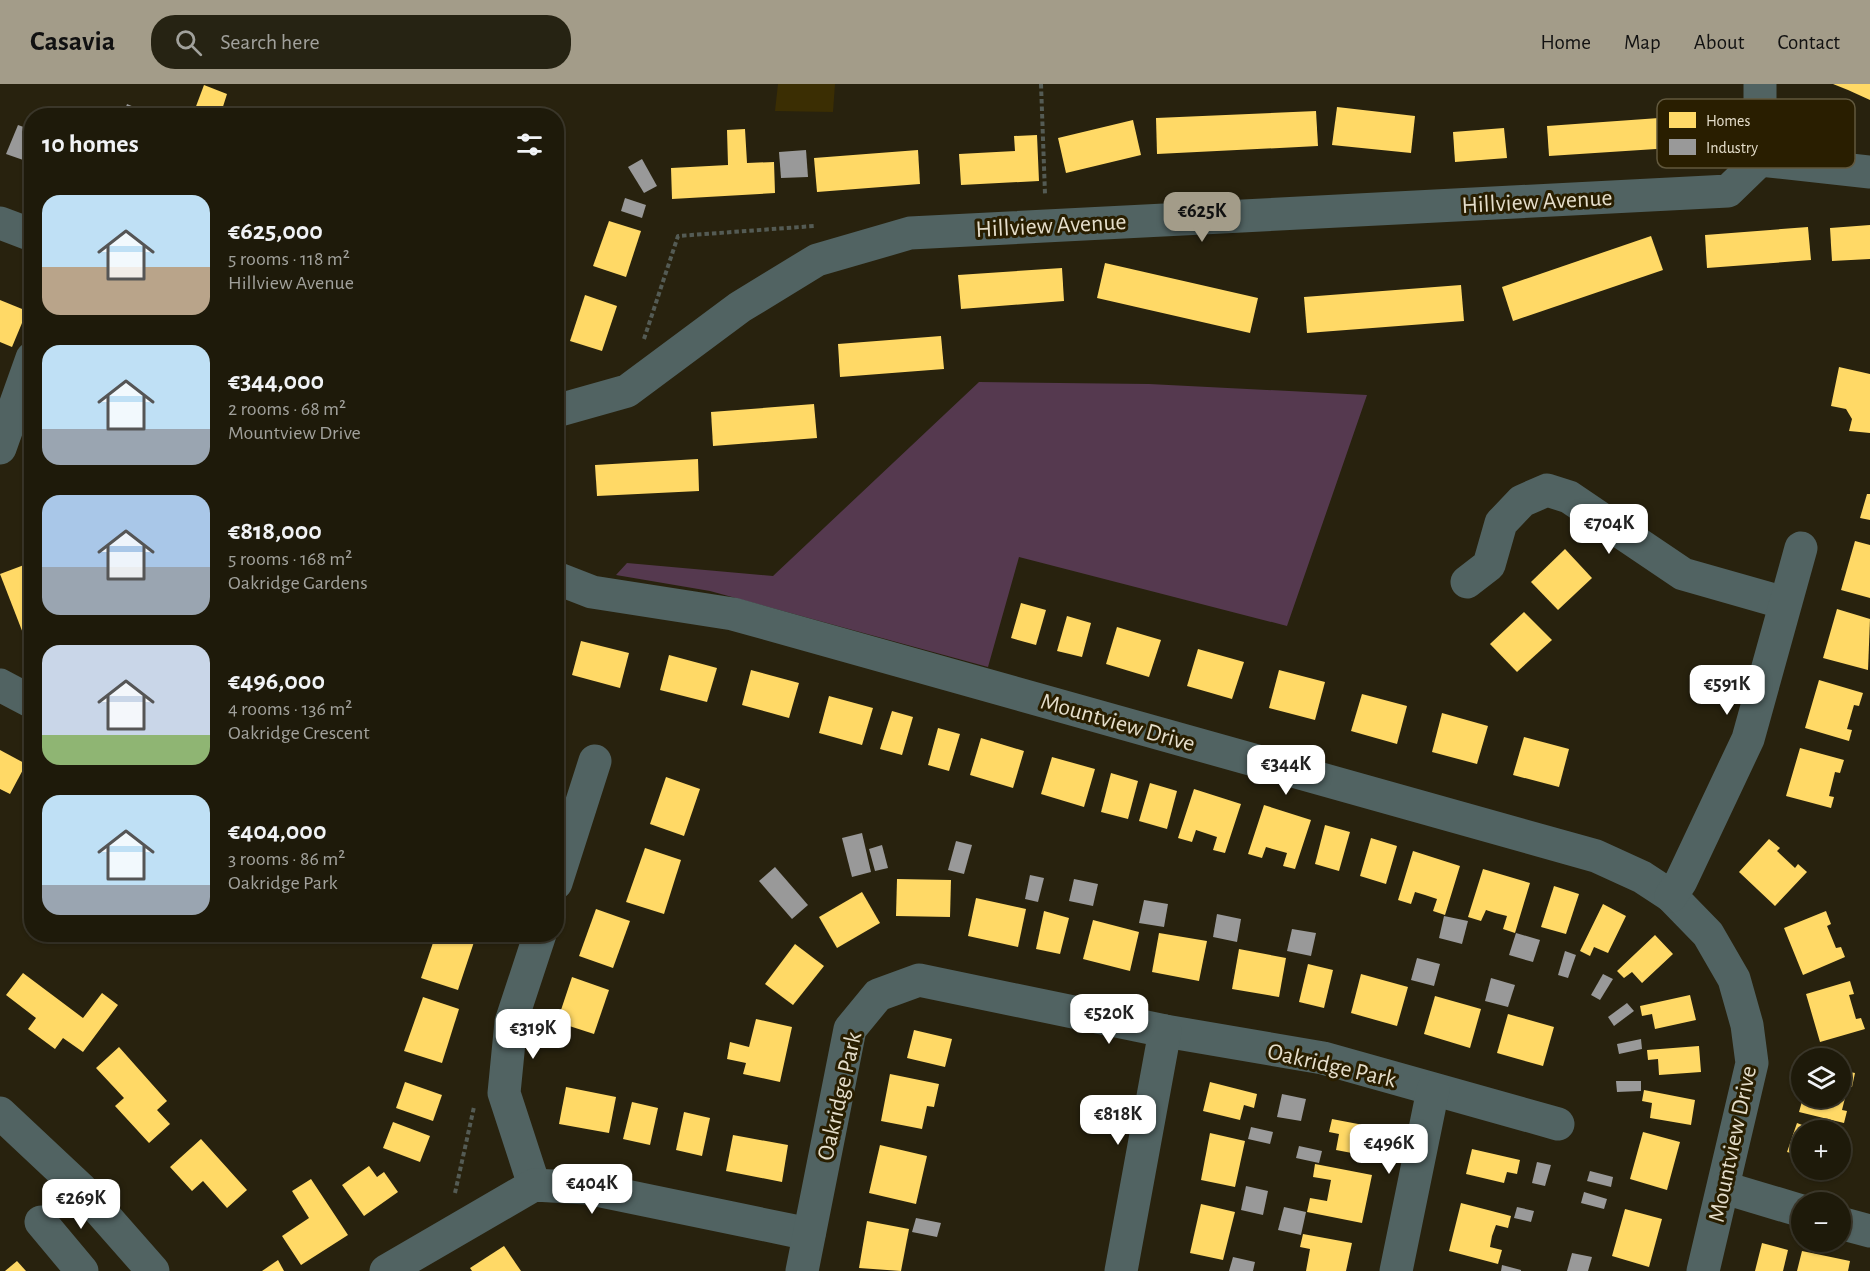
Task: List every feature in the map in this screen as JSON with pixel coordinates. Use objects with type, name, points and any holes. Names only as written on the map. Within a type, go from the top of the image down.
[{"type":"street","name":"Hillview Avenue","points":[[564,409],[627,391],[740,307],[817,260],[910,233],[1728,191],[1752,168]]},
{"type":"street","points":[[1833,168],[1870,172]]},
{"type":"street","points":[[0,224],[24,232]]},
{"type":"street","points":[[0,447],[24,380]]},
{"type":"street","points":[[1467,582],[1489,565],[1501,523],[1522,501],[1546,490],[1569,497],[1683,574],[1785,603]]},
{"type":"street","points":[[1671,896],[1681,881],[1748,739],[1801,548]]},
{"type":"street","name":"Mountview Drive","points":[[564,582],[592,592],[732,615],[1585,852],[1642,877],[1671,896],[1708,934],[1734,979],[1747,1025],[1752,1063],[1725,1188],[1703,1271]]},
{"type":"street","points":[[0,685],[24,698]]},
{"type":"street","points":[[564,858],[595,761]]},
{"type":"street","points":[[534,1185],[504,1093],[511,1022],[537,942]]},
{"type":"street","name":"Oakridge Park","points":[[802,1271],[850,1029],[878,995],[920,980],[1165,1031],[1323,1058],[1558,1124]]},
{"type":"street","points":[[1121,1271],[1165,1031]]},
{"type":"street","points":[[1396,1271],[1433,1090]]},
{"type":"street","points":[[0,1113],[80,1188],[153,1271]]},
{"type":"street","points":[[386,1271],[534,1185],[587,1188],[809,1234]]},
{"type":"street","points":[[1725,1188],[1791,1208]]},
{"type":"street","points":[[41,1222],[82,1271]]},
{"type":"street","points":[[1851,1226],[1870,1232]]},
{"type":"path","points":[[1041,84],[1046,225]]},
{"type":"path","points":[[627,391],[678,236],[818,225]]},
{"type":"path","points":[[456,1230],[454,1195],[474,1106],[504,1093]]},
{"type":"shaded area","points":[[778,84],[835,84],[833,112],[775,111]]},
{"type":"shaded area","points":[[979,382],[1149,384],[1367,395],[1287,626],[1019,557],[988,667],[710,591],[616,575],[627,563],[773,576]]},
{"type":"building: Homes","points":[[1833,84],[1870,84],[1870,100],[1848,90]]},
{"type":"building: Homes","points":[[204,85],[227,94],[223,108],[195,108]]},
{"type":"building: Homes","points":[[1337,107],[1415,116],[1411,153],[1332,145]]},
{"type":"building: Homes","points":[[1316,111],[1318,146],[1157,154],[1156,118]]},
{"type":"building: Homes","points":[[1657,118],[1657,149],[1549,156],[1547,126]]},
{"type":"building: Homes","points":[[1133,120],[1141,155],[1066,173],[1058,138]]},
{"type":"building: Homes","points":[[1504,128],[1507,158],[1455,162],[1453,132]]},
{"type":"building: Homes","points":[[745,129],[747,163],[774,162],[775,193],[672,199],[671,168],[728,165],[727,130]]},
{"type":"building: Homes","points":[[1037,135],[1039,181],[961,185],[959,154],[1015,151],[1014,136]]},
{"type":"building: Homes","points":[[918,150],[920,184],[817,192],[814,158]]},
{"type":"building: Homes","points":[[609,221],[641,231],[626,277],[593,266]]},
{"type":"building: Homes","points":[[1870,225],[1870,259],[1832,261],[1830,228]]},
{"type":"building: Homes","points":[[1808,227],[1811,260],[1707,268],[1705,235]]},
{"type":"building: Homes","points":[[1651,236],[1663,270],[1513,321],[1502,287]]},
{"type":"building: Homes","points":[[1105,263],[1258,298],[1250,333],[1097,298]]},
{"type":"building: Homes","points":[[1062,268],[1064,301],[961,309],[958,275]]},
{"type":"building: Homes","points":[[1461,285],[1464,321],[1307,333],[1304,297]]},
{"type":"building: Homes","points":[[585,295],[617,306],[602,351],[570,341]]},
{"type":"building: Homes","points":[[0,300],[24,310],[24,318],[12,347],[0,342]]},
{"type":"building: Homes","points":[[941,336],[944,369],[840,377],[838,344]]},
{"type":"building: Homes","points":[[1839,367],[1870,374],[1870,433],[1849,431],[1852,419],[1846,409],[1831,406]]},
{"type":"building: Homes","points":[[814,404],[817,438],[713,446],[711,412]]},
{"type":"building: Homes","points":[[698,459],[699,491],[597,496],[595,465]]},
{"type":"building: Homes","points":[[1867,494],[1870,494],[1870,520],[1860,518]]},
{"type":"building: Homes","points":[[1855,541],[1870,545],[1870,598],[1841,590]]},
{"type":"building: Homes","points":[[1565,549],[1592,578],[1558,610],[1531,582]]},
{"type":"building: Homes","points":[[24,565],[24,636],[0,574]]},
{"type":"building: Homes","points":[[1021,603],[1046,610],[1036,645],[1011,638]]},
{"type":"building: Homes","points":[[1837,609],[1870,619],[1868,670],[1823,658]]},
{"type":"building: Homes","points":[[1524,612],[1552,640],[1517,672],[1490,644]]},
{"type":"building: Homes","points":[[1067,616],[1091,623],[1082,657],[1057,651]]},
{"type":"building: Homes","points":[[1117,627],[1161,640],[1149,677],[1106,664]]},
{"type":"building: Homes","points":[[581,641],[629,653],[620,688],[572,675]]},
{"type":"building: Homes","points":[[1198,649],[1244,662],[1232,699],[1187,686]]},
{"type":"building: Homes","points":[[669,655],[717,668],[707,702],[660,690]]},
{"type":"building: Homes","points":[[751,670],[799,683],[789,718],[742,705]]},
{"type":"building: Homes","points":[[1279,670],[1325,682],[1315,720],[1269,708]]},
{"type":"building: Homes","points":[[1819,680],[1863,693],[1859,706],[1854,705],[1847,729],[1852,730],[1849,741],[1805,728]]},
{"type":"building: Homes","points":[[1362,694],[1407,706],[1397,744],[1351,731]]},
{"type":"building: Homes","points":[[829,696],[873,708],[862,745],[819,733]]},
{"type":"building: Homes","points":[[892,711],[913,717],[902,755],[880,749]]},
{"type":"building: Homes","points":[[1442,713],[1488,726],[1477,764],[1432,752]]},
{"type":"building: Homes","points":[[938,728],[960,734],[949,771],[928,765]]},
{"type":"building: Homes","points":[[1524,737],[1569,749],[1559,787],[1513,775]]},
{"type":"building: Homes","points":[[981,738],[1024,751],[1013,788],[970,775]]},
{"type":"building: Homes","points":[[1800,748],[1844,760],[1840,773],[1835,772],[1829,796],[1834,797],[1831,808],[1786,796]]},
{"type":"building: Homes","points":[[0,750],[24,763],[24,768],[10,794],[0,789]]},
{"type":"building: Homes","points":[[1052,757],[1095,769],[1084,807],[1041,794]]},
{"type":"building: Homes","points":[[1111,773],[1138,781],[1128,819],[1101,812]]},
{"type":"building: Homes","points":[[666,777],[700,789],[684,836],[650,824]]},
{"type":"building: Homes","points":[[1150,783],[1177,791],[1167,829],[1139,821]]},
{"type":"building: Homes","points":[[1194,789],[1241,804],[1225,853],[1213,850],[1217,837],[1196,830],[1192,842],[1178,838]]},
{"type":"building: Homes","points":[[1264,805],[1311,820],[1295,869],[1283,866],[1287,853],[1266,847],[1262,858],[1248,854]]},
{"type":"building: Homes","points":[[1325,825],[1350,832],[1339,871],[1315,864]]},
{"type":"building: Homes","points":[[1371,838],[1397,846],[1386,884],[1360,876]]},
{"type":"building: Homes","points":[[1769,839],[1780,848],[1777,851],[1795,868],[1798,864],[1807,872],[1775,906],[1739,872]]},
{"type":"building: Homes","points":[[645,848],[681,860],[664,914],[626,902]]},
{"type":"building: Homes","points":[[1413,851],[1460,866],[1445,915],[1433,911],[1437,899],[1425,895],[1415,892],[1411,904],[1398,900]]},
{"type":"building: Homes","points":[[1483,869],[1530,883],[1515,933],[1503,929],[1507,916],[1486,910],[1481,921],[1468,917]]},
{"type":"building: Homes","points":[[897,879],[951,880],[950,917],[896,916]]},
{"type":"building: Homes","points":[[1554,886],[1579,894],[1566,934],[1541,927]]},
{"type":"building: Homes","points":[[862,892],[880,923],[837,948],[819,917]]},
{"type":"building: Homes","points":[[976,898],[1026,909],[1018,947],[968,936]]},
{"type":"building: Homes","points":[[1603,904],[1626,916],[1608,953],[1594,947],[1590,956],[1580,951]]},
{"type":"building: Homes","points":[[596,909],[630,921],[613,968],[579,956]]},
{"type":"building: Homes","points":[[1044,911],[1069,918],[1060,954],[1036,949]]},
{"type":"building: Homes","points":[[1826,911],[1831,924],[1827,926],[1836,948],[1841,947],[1845,957],[1803,975],[1784,928]]},
{"type":"building: Homes","points":[[1093,920],[1139,932],[1130,971],[1083,959]]},
{"type":"building: Homes","points":[[1159,933],[1207,941],[1199,981],[1152,972]]},
{"type":"building: Homes","points":[[1655,935],[1673,954],[1642,983],[1632,972],[1624,978],[1617,971]]},
{"type":"building: Homes","points":[[433,942],[474,942],[458,990],[421,978]]},
{"type":"building: Homes","points":[[795,944],[824,966],[793,1005],[765,984]]},
{"type":"building: Homes","points":[[1239,949],[1286,958],[1279,997],[1232,989]]},
{"type":"building: Homes","points":[[1308,964],[1333,970],[1324,1008],[1299,1002]]},
{"type":"building: Homes","points":[[23,973],[83,1018],[102,993],[118,1005],[83,1052],[63,1038],[55,1049],[28,1029],[36,1018],[6,995]]},
{"type":"building: Homes","points":[[1361,974],[1408,987],[1397,1026],[1351,1013]]},
{"type":"building: Homes","points":[[572,977],[609,990],[594,1034],[557,1022]]},
{"type":"building: Homes","points":[[1850,981],[1854,994],[1849,995],[1856,1019],[1861,1018],[1865,1029],[1820,1042],[1806,994]]},
{"type":"building: Homes","points":[[1690,995],[1696,1020],[1655,1029],[1652,1014],[1642,1016],[1640,1006]]},
{"type":"building: Homes","points":[[1435,996],[1481,1009],[1470,1048],[1424,1034]]},
{"type":"building: Homes","points":[[423,997],[459,1009],[442,1063],[404,1051]]},
{"type":"building: Homes","points":[[1508,1014],[1554,1027],[1543,1066],[1497,1053]]},
{"type":"building: Homes","points":[[756,1019],[792,1027],[780,1082],[743,1074],[746,1063],[727,1059],[730,1042],[749,1047]]},
{"type":"building: Homes","points":[[914,1030],[952,1039],[945,1067],[907,1058]]},
{"type":"building: Homes","points":[[1699,1046],[1701,1072],[1659,1075],[1658,1059],[1648,1060],[1647,1050]]},
{"type":"building: Homes","points":[[119,1047],[167,1101],[157,1110],[170,1124],[149,1143],[115,1106],[124,1098],[96,1068]]},
{"type":"building: Homes","points":[[1851,1072],[1855,1073],[1851,1087]]},
{"type":"building: Homes","points":[[890,1074],[939,1084],[934,1107],[927,1106],[922,1129],[881,1121]]},
{"type":"building: Homes","points":[[405,1082],[442,1095],[433,1121],[396,1108]]},
{"type":"building: Homes","points":[[1210,1082],[1257,1094],[1254,1108],[1244,1105],[1240,1120],[1203,1111]]},
{"type":"building: Homes","points":[[566,1087],[616,1097],[609,1133],[559,1124]]},
{"type":"building: Homes","points":[[1644,1090],[1695,1100],[1691,1125],[1650,1118],[1652,1103],[1642,1101]]},
{"type":"building: Homes","points":[[632,1102],[658,1108],[650,1145],[623,1139]]},
{"type":"building: Homes","points":[[1800,1108],[1842,1108],[1842,1110],[1847,1111],[1845,1120],[1832,1120],[1799,1112]]},
{"type":"building: Homes","points":[[684,1112],[710,1118],[702,1156],[676,1150]]},
{"type":"building: Homes","points":[[1332,1119],[1379,1128],[1373,1157],[1336,1150],[1339,1134],[1329,1132]]},
{"type":"building: Homes","points":[[393,1122],[430,1136],[420,1162],[383,1148]]},
{"type":"building: Homes","points":[[1643,1132],[1680,1142],[1667,1190],[1630,1179]]},
{"type":"building: Homes","points":[[1210,1133],[1245,1141],[1235,1187],[1201,1180]]},
{"type":"building: Homes","points":[[733,1135],[788,1145],[782,1182],[726,1171]]},
{"type":"building: Homes","points":[[201,1139],[247,1190],[227,1208],[203,1181],[192,1191],[170,1167]]},
{"type":"building: Homes","points":[[1791,1140],[1791,1153],[1787,1152]]},
{"type":"building: Homes","points":[[880,1145],[927,1156],[916,1204],[869,1193]]},
{"type":"building: Homes","points":[[1472,1149],[1520,1160],[1517,1174],[1507,1172],[1504,1183],[1466,1174]]},
{"type":"building: Homes","points":[[1315,1164],[1372,1175],[1362,1223],[1307,1212],[1310,1198],[1327,1201],[1331,1180],[1313,1177]]},
{"type":"building: Homes","points":[[369,1166],[377,1177],[384,1172],[398,1192],[364,1216],[342,1185]]},
{"type":"building: Homes","points":[[311,1179],[348,1235],[301,1265],[282,1236],[309,1218],[292,1191]]},
{"type":"building: Homes","points":[[1461,1203],[1511,1216],[1508,1228],[1496,1225],[1492,1236],[1490,1247],[1502,1250],[1498,1264],[1449,1251]]},
{"type":"building: Homes","points":[[1201,1204],[1235,1212],[1223,1260],[1190,1253]]},
{"type":"building: Homes","points":[[1625,1209],[1662,1219],[1649,1267],[1612,1256]]},
{"type":"building: Homes","points":[[867,1221],[909,1229],[901,1271],[859,1268]]},
{"type":"building: Homes","points":[[1303,1234],[1352,1243],[1346,1271],[1306,1271],[1310,1249],[1300,1247]]},
{"type":"building: Homes","points":[[1762,1243],[1788,1250],[1783,1271],[1755,1271]]},
{"type":"building: Homes","points":[[504,1246],[521,1271],[472,1271],[470,1268]]},
{"type":"building: Homes","points":[[1802,1252],[1850,1261],[1848,1271],[1797,1271]]},
{"type":"building: Homes","points":[[278,1260],[284,1271],[262,1271]]},
{"type":"building: Homes","points":[[17,1261],[26,1271],[5,1271]]},
{"type":"building: Industry","points":[[18,125],[24,127],[24,160],[6,154]]},
{"type":"building: Industry","points":[[806,150],[808,177],[781,178],[779,152]]},
{"type":"building: Industry","points":[[642,159],[657,186],[644,193],[628,167]]},
{"type":"building: Industry","points":[[625,198],[646,205],[642,218],[621,211]]},
{"type":"building: Industry","points":[[862,833],[871,872],[852,877],[842,838]]},
{"type":"building: Industry","points":[[956,841],[972,845],[964,874],[948,870]]},
{"type":"building: Industry","points":[[882,845],[888,868],[875,871],[869,849]]},
{"type":"building: Industry","points":[[775,867],[808,905],[792,919],[759,881]]},
{"type":"building: Industry","points":[[1030,875],[1044,878],[1038,902],[1025,899]]},
{"type":"building: Industry","points":[[1074,879],[1098,884],[1093,906],[1069,901]]},
{"type":"building: Industry","points":[[1144,900],[1168,904],[1164,927],[1139,923]]},
{"type":"building: Industry","points":[[1217,914],[1241,919],[1237,942],[1213,937]]},
{"type":"building: Industry","points":[[1444,916],[1468,921],[1462,944],[1439,938]]},
{"type":"building: Industry","points":[[1292,929],[1316,933],[1311,956],[1287,951]]},
{"type":"building: Industry","points":[[1516,933],[1540,940],[1533,962],[1509,955]]},
{"type":"building: Industry","points":[[1565,951],[1576,955],[1568,978],[1558,975]]},
{"type":"building: Industry","points":[[1417,958],[1440,964],[1434,986],[1411,980]]},
{"type":"building: Industry","points":[[1603,974],[1613,979],[1600,1000],[1591,995]]},
{"type":"building: Industry","points":[[1491,978],[1515,985],[1508,1007],[1485,1001]]},
{"type":"building: Industry","points":[[1627,1003],[1634,1011],[1614,1026],[1608,1017]]},
{"type":"building: Industry","points":[[1641,1039],[1642,1049],[1619,1054],[1617,1044]]},
{"type":"building: Industry","points":[[1616,1081],[1641,1081],[1641,1091],[1617,1092]]},
{"type":"building: Industry","points":[[1282,1094],[1306,1099],[1301,1121],[1277,1117]]},
{"type":"building: Industry","points":[[1251,1127],[1273,1132],[1270,1144],[1248,1139]]},
{"type":"building: Industry","points":[[1299,1146],[1322,1151],[1319,1163],[1296,1158]]},
{"type":"building: Industry","points":[[1537,1162],[1551,1165],[1545,1186],[1532,1183]]},
{"type":"building: Industry","points":[[1590,1171],[1613,1177],[1611,1187],[1587,1181]]},
{"type":"building: Industry","points":[[1246,1186],[1268,1191],[1263,1215],[1241,1210]]},
{"type":"building: Industry","points":[[1584,1192],[1607,1199],[1604,1209],[1581,1203]]},
{"type":"building: Industry","points":[[1284,1207],[1306,1212],[1301,1235],[1278,1230]]},
{"type":"building: Industry","points":[[1517,1207],[1534,1211],[1531,1222],[1514,1218]]},
{"type":"building: Industry","points":[[916,1218],[941,1223],[937,1237],[912,1232]]},
{"type":"building: Industry","points":[[1572,1253],[1592,1257],[1588,1271],[1567,1271]]},
{"type":"building: Industry","points":[[1233,1257],[1255,1262],[1253,1271],[1229,1271]]},
{"type":"building: Industry","points":[[1502,1265],[1521,1270],[1521,1271],[1501,1271]]}]
